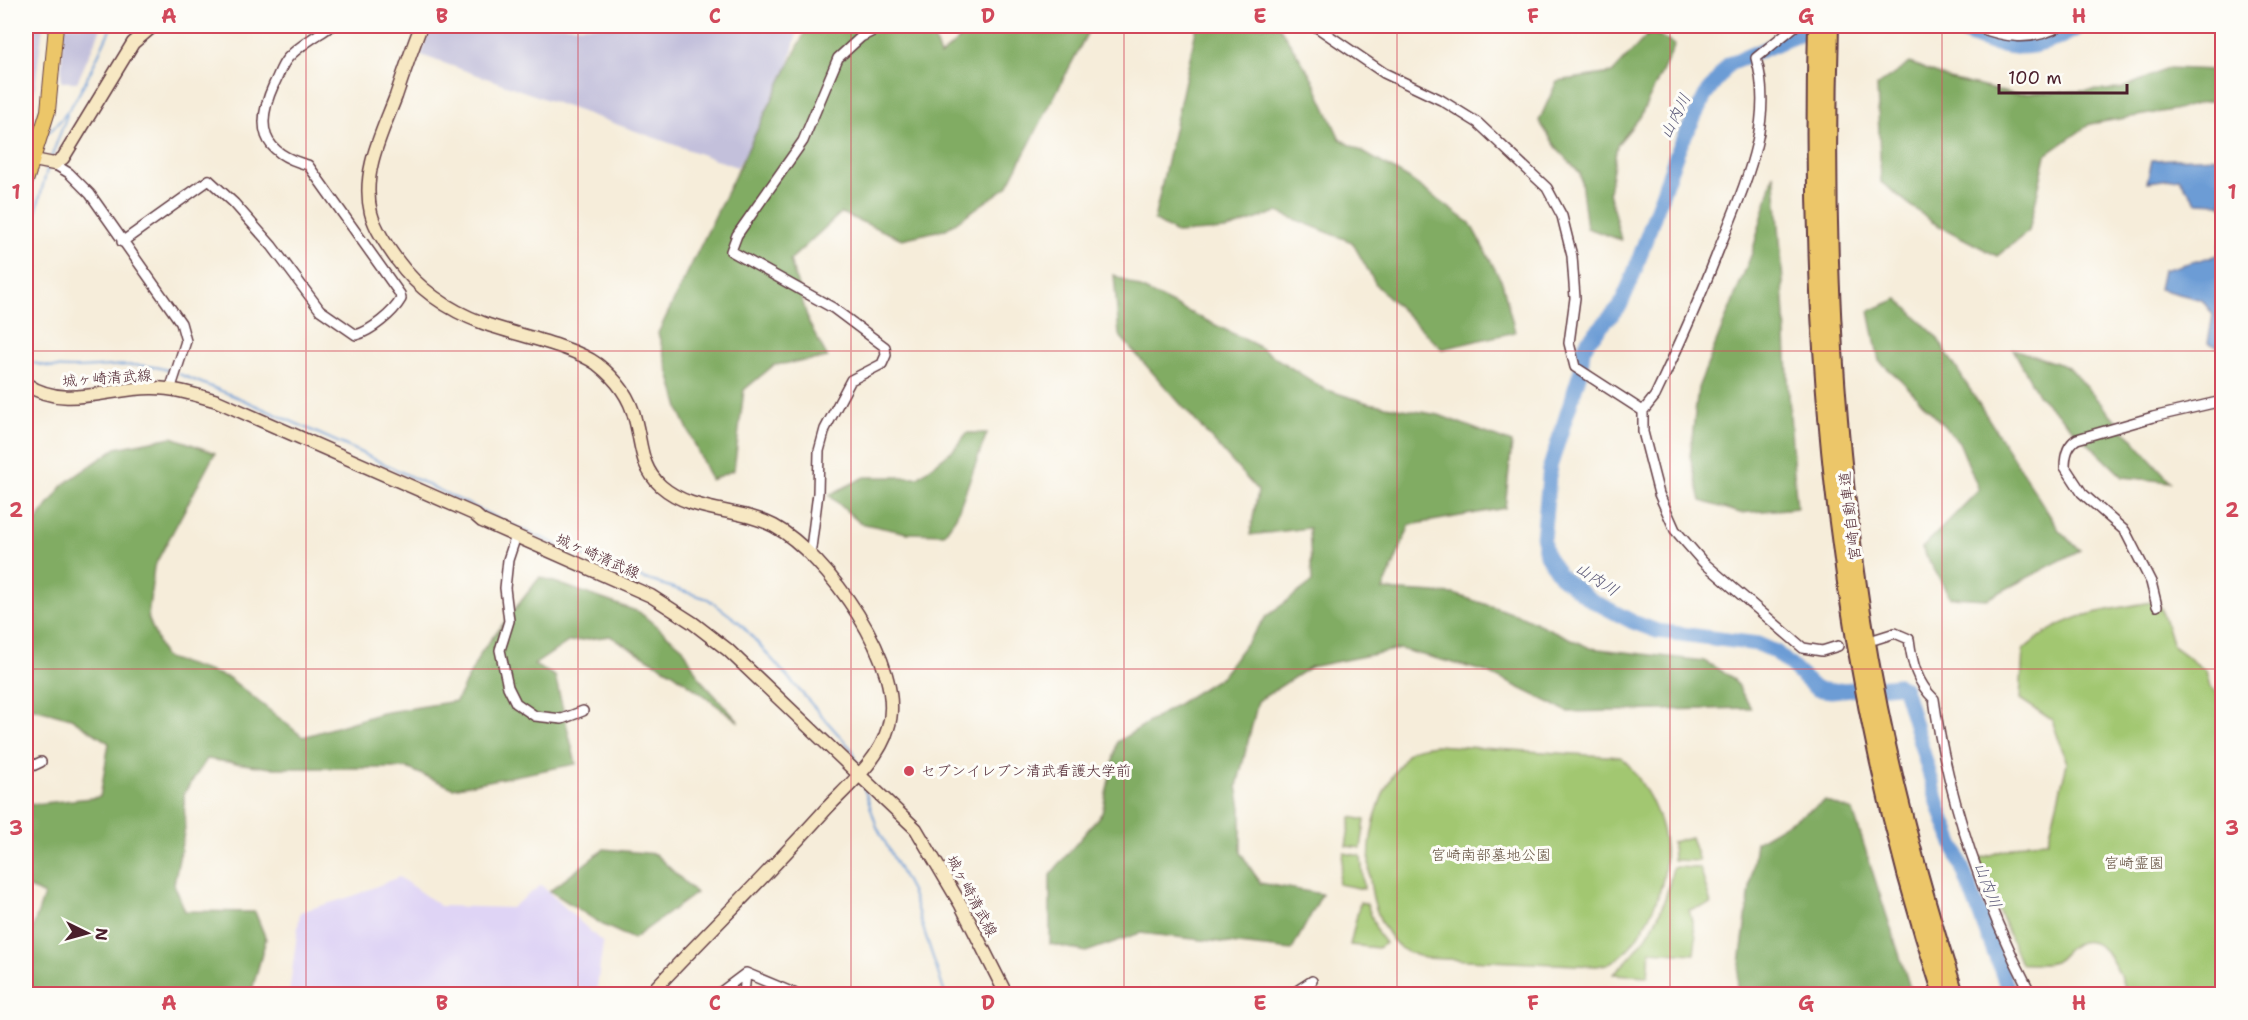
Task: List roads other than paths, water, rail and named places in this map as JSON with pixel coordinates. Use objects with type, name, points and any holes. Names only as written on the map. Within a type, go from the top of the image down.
[{"type":"highway","name":"宮崎自動車道","points":[[1817,26],[1818,282],[1831,479],[1859,666],[1902,860],[1942,994]]},
{"type":"highway","name":"宮崎自動車道","points":[[1830,26],[1829,248],[1839,422],[1851,539],[1879,708],[1921,881],[1955,994]]},
{"type":"highway","points":[[1902,860],[1912,925],[1932,994]]},
{"type":"highway","points":[[1938,939],[1963,994]]},
{"type":"main road","points":[[26,181],[43,132],[52,91],[56,26]]},
{"type":"street","points":[[54,164],[63,158],[133,43],[153,26]]},
{"type":"street","points":[[122,242],[209,180],[234,203],[272,246],[320,310],[356,335],[364,332],[397,306],[401,299],[400,294],[308,165],[286,159],[265,137],[263,124],[268,98],[286,60],[331,26]]},
{"type":"street","points":[[421,26],[370,170],[372,216],[399,263],[427,292],[462,315],[594,362],[623,391],[636,420],[640,452],[645,464],[661,486],[679,500],[693,505],[744,514],[788,534],[810,556],[866,628],[887,674],[891,709],[889,728],[863,776],[650,994]]},
{"type":"street","points":[[810,556],[818,494],[819,451],[825,429],[851,380],[882,364],[886,355],[885,347],[833,308],[731,251],[735,239],[808,132],[838,58],[854,42],[883,26]]},
{"type":"street","points":[[1315,26],[1384,73],[1441,100],[1478,123],[1505,150],[1535,174],[1555,200],[1567,230],[1575,288],[1569,332],[1575,367],[1643,411]]},
{"type":"street","points":[[1795,26],[1756,57],[1763,82],[1751,171],[1703,293],[1655,396],[1643,411],[1643,432],[1659,494],[1675,530],[1703,562],[1803,648],[1822,651],[1838,646]]},
{"type":"street","points":[[1975,26],[2019,38],[2046,34],[2060,26]]},
{"type":"street","points":[[26,136],[43,132]]},
{"type":"street","points":[[34,160],[54,164],[69,173],[90,194],[181,323],[186,341],[170,390]]},
{"type":"street","name":"城ヶ崎清武線","points":[[26,384],[41,392],[66,398],[136,389],[170,390],[217,401],[651,596],[693,623],[728,650],[863,776],[916,829],[927,845],[1006,994]]},
{"type":"street","points":[[2157,606],[2151,582],[2125,531],[2082,493],[2065,467],[2067,453],[2071,443],[2077,439],[2153,417],[2223,401]]},
{"type":"street","points":[[516,536],[508,560],[505,588],[509,621],[500,650],[508,687],[516,703],[535,716],[562,719],[584,711]]},
{"type":"street","points":[[1876,639],[1895,633],[1909,639],[1911,656],[1922,688],[1935,699],[1940,738],[1960,821],[2011,957],[2031,994]]},
{"type":"street","points":[[26,769],[41,762]]},
{"type":"street","points":[[746,973],[793,994]]},
{"type":"street","points":[[718,994],[746,973]]},
{"type":"street","points":[[744,994],[746,973]]},
{"type":"street","points":[[1292,994],[1312,981]]},
{"type":"water","points":[[2217,157],[2222,160],[2222,206],[2220,203],[2196,202],[2179,178],[2147,182],[2152,160]]},
{"type":"water","points":[[2222,237],[2222,348],[2208,343],[2213,315],[2202,300],[2159,289],[2163,270],[2218,255]]},
{"type":"waterway","points":[[47,134],[77,97],[112,26]]},
{"type":"waterway","name":"山内川","points":[[1949,26],[1984,41],[2015,47],[2046,43],[2081,26]]},
{"type":"waterway","name":"山内川","points":[[1828,27],[1793,37],[1729,64],[1705,96],[1678,150],[1620,306],[1588,341],[1583,350],[1581,370],[1550,467],[1543,539],[1546,555],[1560,576],[1591,600],[1633,622],[1657,631],[1758,644],[1776,652],[1816,689],[1831,691],[1898,685],[1904,688],[1940,809],[2010,994]]},
{"type":"waterway","points":[[51,158],[67,115]]},
{"type":"waterway","points":[[26,144],[34,141]]},
{"type":"waterway","points":[[26,250],[48,166]]},
{"type":"waterway","points":[[26,360],[44,366],[62,368],[137,365],[173,372]]},
{"type":"waterway","points":[[179,374],[351,448],[518,528],[620,571],[708,599],[739,622],[853,751],[857,765]]},
{"type":"waterway","points":[[863,785],[877,827],[911,891],[945,994]]},
{"type":"place","name":"セブンイレブン清武看護大学前","points":[[909,771]]},
{"type":"park label","name":"宮崎南部墓地公園","points":[[1491,855]]},
{"type":"park label","name":"宮崎霊園","points":[[2134,863]]}]
